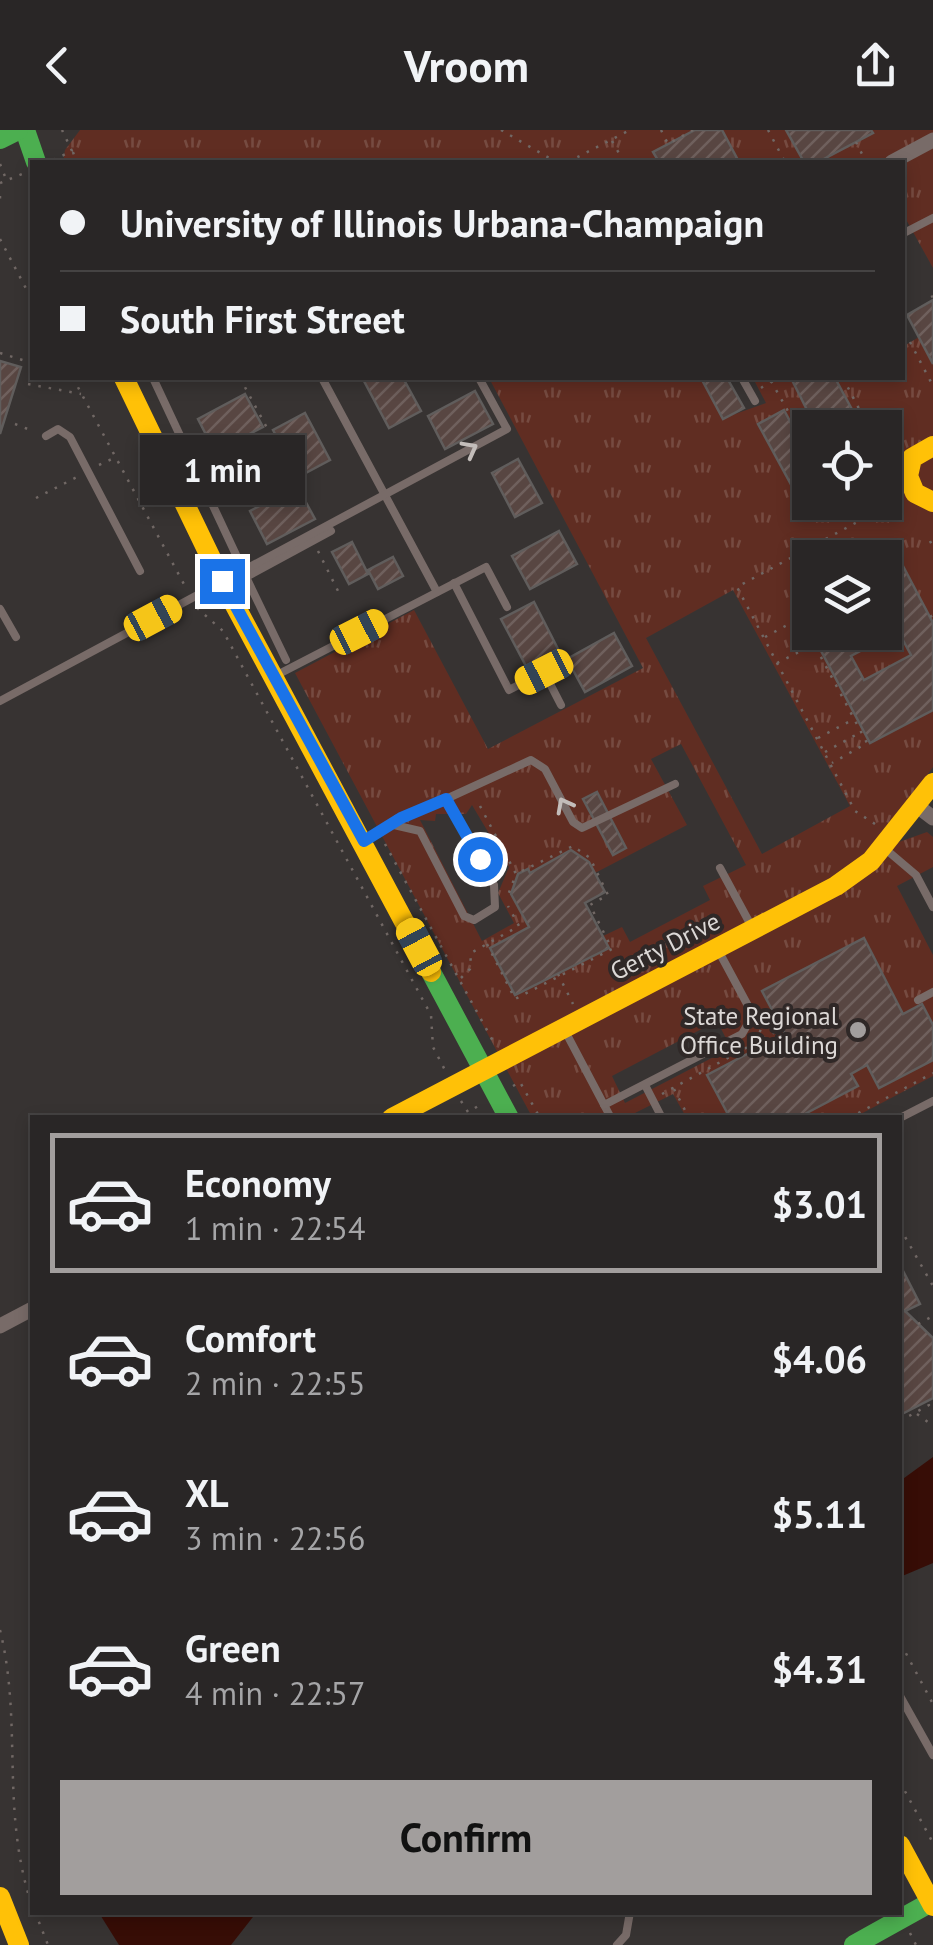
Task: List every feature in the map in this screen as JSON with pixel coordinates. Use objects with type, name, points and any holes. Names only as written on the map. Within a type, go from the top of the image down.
[{"type":"street","points":[[0,139],[22,130],[32,160]]},
{"type":"street","points":[[896,160],[933,140]]},
{"type":"street","points":[[125,380],[222,581],[279,668],[371,837],[507,1115]]},
{"type":"street","points":[[933,446],[912,458],[908,476],[915,493],[933,502]]},
{"type":"street","name":"Gerty Drive","points":[[398,1115],[836,886],[888,842],[933,783]]},
{"type":"street","points":[[916,804],[933,818]]},
{"type":"street","points":[[0,1326],[30,1309]]},
{"type":"street","points":[[854,1945],[932,1903],[902,1849]]},
{"type":"street","points":[[0,1896],[19,1945]]},
{"type":"lane","points":[[905,232],[933,218]]},
{"type":"lane","points":[[154,380],[238,559]]},
{"type":"lane","points":[[323,380],[437,592]]},
{"type":"lane","points":[[0,701],[507,429],[480,380]]},
{"type":"lane","points":[[743,380],[753,398]]},
{"type":"lane","points":[[46,436],[58,429],[70,437],[140,571]]},
{"type":"lane","points":[[331,531],[246,577],[279,668],[486,566],[507,607]]},
{"type":"lane","points":[[454,583],[509,690],[544,672],[561,705]]},
{"type":"lane","points":[[0,609],[16,638]]},
{"type":"lane","points":[[371,837],[401,818],[531,760],[546,769],[573,822],[582,828],[675,784]]},
{"type":"lane","points":[[394,825],[420,831],[464,916],[474,920],[486,915],[495,908],[494,885],[446,799]]},
{"type":"lane","points":[[888,842],[916,875],[933,907]]},
{"type":"lane","points":[[720,868],[753,929]]},
{"type":"lane","points":[[604,1105],[742,1034],[752,1015],[717,948]]},
{"type":"lane","points":[[918,1000],[933,992]]},
{"type":"lane","points":[[572,1022],[609,1115]]},
{"type":"lane","points":[[645,1084],[660,1115]]},
{"type":"lane","points":[[902,1117],[933,1101]]},
{"type":"lane","points":[[902,1700],[933,1755]]},
{"type":"lane","points":[[618,1945],[626,1934],[629,1915]]},
{"type":"path","points":[[62,130],[75,160]]},
{"type":"path","points":[[501,130],[553,160]]},
{"type":"path","points":[[572,160],[630,130]]},
{"type":"path","points":[[661,130],[668,144],[693,130]]},
{"type":"path","points":[[768,130],[784,160]]},
{"type":"path","points":[[611,140],[623,160]]},
{"type":"path","points":[[856,142],[865,160]]},
{"type":"path","points":[[52,160],[72,151]]},
{"type":"path","points":[[0,164],[7,180]]},
{"type":"path","points":[[0,183],[30,168]]},
{"type":"path","points":[[0,239],[30,296]]},
{"type":"path","points":[[910,342],[933,386]]},
{"type":"path","points":[[0,354],[30,362]]},
{"type":"path","points":[[75,380],[187,588]]},
{"type":"path","points":[[241,380],[294,478]]},
{"type":"path","points":[[753,398],[773,380],[792,416]]},
{"type":"path","points":[[844,380],[860,410]]},
{"type":"path","points":[[28,384],[82,394]]},
{"type":"path","points":[[15,424],[46,436]]},
{"type":"path","points":[[96,467],[115,457]]},
{"type":"path","points":[[36,498],[78,476]]},
{"type":"path","points":[[888,842],[856,811],[737,587],[906,496]]},
{"type":"path","points":[[312,541],[338,591]]},
{"type":"path","points":[[930,541],[933,547]]},
{"type":"path","points":[[197,609],[223,631],[431,1015],[434,1047],[444,1069]]},
{"type":"path","points":[[764,638],[792,622]]},
{"type":"path","points":[[777,663],[802,650]]},
{"type":"path","points":[[817,650],[867,743],[830,764]]},
{"type":"path","points":[[816,739],[854,718]]},
{"type":"path","points":[[824,753],[861,732]]},
{"type":"path","points":[[371,837],[492,1039]]},
{"type":"path","points":[[487,944],[515,999],[612,948],[590,905],[608,895],[590,858],[573,846],[516,874]]},
{"type":"path","points":[[558,975],[572,1022]]},
{"type":"path","points":[[756,1042],[766,1015]]},
{"type":"path","points":[[855,1115],[933,1073]]},
{"type":"path","points":[[673,1088],[687,1115]]},
{"type":"path","points":[[464,1106],[470,1115]]},
{"type":"path","points":[[468,1112],[476,1107]]},
{"type":"path","points":[[902,1232],[933,1286]]},
{"type":"path","points":[[918,1324],[933,1316]]},
{"type":"path","points":[[902,1419],[929,1405],[927,1401]]},
{"type":"path","points":[[914,1412],[928,1422]]},
{"type":"path","points":[[0,1630],[8,1690],[8,1804],[30,1898]]},
{"type":"path","points":[[902,1646],[933,1704]]},
{"type":"path","points":[[902,1786],[933,1843]]},
{"type":"path","points":[[36,1915],[48,1945]]},
{"type":"path","points":[[913,1939],[916,1945]]},
{"type":"green space","points":[[80,130],[695,130],[654,152],[658,160],[63,160],[65,150]]},
{"type":"green space","points":[[722,130],[786,130],[803,160],[738,160]]},
{"type":"green space","points":[[871,130],[933,130],[933,268],[905,218],[905,160],[822,160],[872,134]]},
{"type":"green space","points":[[919,337],[933,364],[933,623],[902,566],[902,540],[792,540],[792,650],[821,650],[870,743],[933,710],[933,767],[888,831],[885,847],[927,832],[933,837],[933,867],[897,886],[933,955],[933,1025],[922,1004],[903,1014],[864,939],[763,991],[785,1034],[708,1075],[729,1115],[685,1115],[673,1094],[631,1115],[531,1115],[295,673],[414,610],[488,749],[643,668],[490,380],[702,380],[724,418],[766,403],[755,382],[793,380],[808,410],[792,410],[792,520],[902,520],[902,410],[853,410],[837,382],[905,380],[905,345]],"holes":[[[733,590],[850,806],[762,854],[646,638]],[[681,744],[746,865],[703,886],[710,900],[630,942],[622,927],[603,936],[608,948],[515,995],[491,948],[529,927],[511,894],[518,874],[528,870],[530,873],[571,850],[589,862],[595,873],[687,825],[651,759]],[[472,805],[509,867],[498,893],[514,923],[482,941],[420,820],[435,821],[436,814],[466,814]],[[717,1021],[731,1048],[625,1103],[612,1076]]]},
{"type":"green space","points":[[902,638],[911,655],[864,680],[851,656],[862,650],[902,650]]},
{"type":"green space","points":[[933,1060],[933,1076],[859,1115],[802,1115],[857,1085],[851,1074],[867,1065]]},
{"type":"shaded area","points":[[933,1457],[933,1563],[902,1576],[902,1480]]},
{"type":"shaded area","points":[[100,1915],[254,1915],[231,1945],[119,1945]]},
{"type":"building","points":[[695,130],[722,130],[738,160],[658,160],[653,152]]},
{"type":"building","points":[[786,130],[873,133],[822,160],[803,160]]},
{"type":"building","points":[[933,300],[933,364],[907,315]]},
{"type":"building","points":[[0,361],[21,367],[0,434]]},
{"type":"building","points":[[404,380],[421,411],[389,428],[364,381]]},
{"type":"building","points":[[702,380],[728,380],[744,408],[723,419]]},
{"type":"building","points":[[792,380],[836,380],[852,410],[807,410]]},
{"type":"building","points":[[475,391],[493,424],[445,449],[428,416]]},
{"type":"building","points":[[245,394],[263,427],[215,452],[198,419]]},
{"type":"building","points":[[784,410],[792,425],[792,486],[758,424]]},
{"type":"building","points":[[305,413],[330,460],[298,477],[273,430]]},
{"type":"building","points":[[518,459],[542,503],[515,517],[492,473]]},
{"type":"building","points":[[297,486],[315,519],[267,544],[250,511]]},
{"type":"building","points":[[559,531],[577,564],[530,589],[512,556]]},
{"type":"building","points":[[352,542],[368,574],[349,584],[332,552]]},
{"type":"building","points":[[393,557],[403,576],[378,589],[368,570]]},
{"type":"building","points":[[903,566],[933,623],[933,710],[870,743],[821,650],[862,650],[851,656],[864,680],[911,655],[902,638]]},
{"type":"building","points":[[534,602],[558,649],[526,666],[501,619]]},
{"type":"building","points":[[614,633],[632,666],[585,692],[567,659]]},
{"type":"building","points":[[597,792],[626,848],[613,855],[583,799]]},
{"type":"building","points":[[571,850],[589,862],[605,892],[585,903],[609,948],[515,995],[490,948],[529,927],[511,894],[518,874],[528,869],[530,873]]},
{"type":"building","name":"State Regional Office Building","points":[[864,938],[903,1014],[922,1004],[933,1025],[933,1060],[879,1088],[867,1065],[851,1074],[858,1086],[803,1115],[728,1115],[707,1075],[785,1034],[762,991]]},
{"type":"building","points":[[902,1269],[920,1304],[905,1311],[933,1338],[933,1398],[902,1414]]},
{"type":"traffic: fast","points":[[0,139],[18,130]]},
{"type":"traffic: fast","points":[[25,130],[35,160]]},
{"type":"traffic: fast","points":[[431,972],[507,1115]]},
{"type":"traffic: fast","points":[[854,1945],[933,1901]]},
{"type":"traffic: slow","points":[[125,380],[222,581],[431,972]]},
{"type":"traffic: slow","points":[[933,446],[912,458],[908,476],[915,493],[933,502]]},
{"type":"traffic: slow","points":[[398,1115],[836,886],[871,861],[933,783]]},
{"type":"traffic: slow","points":[[902,1849],[933,1906]]},
{"type":"traffic: slow","points":[[0,1897],[19,1945]]},
{"type":"place","name":"State Regional Office Building","points":[[858,1030]]},
{"type":"route","points":[[222,581],[364,841],[401,818],[446,799],[480,859]]}]
